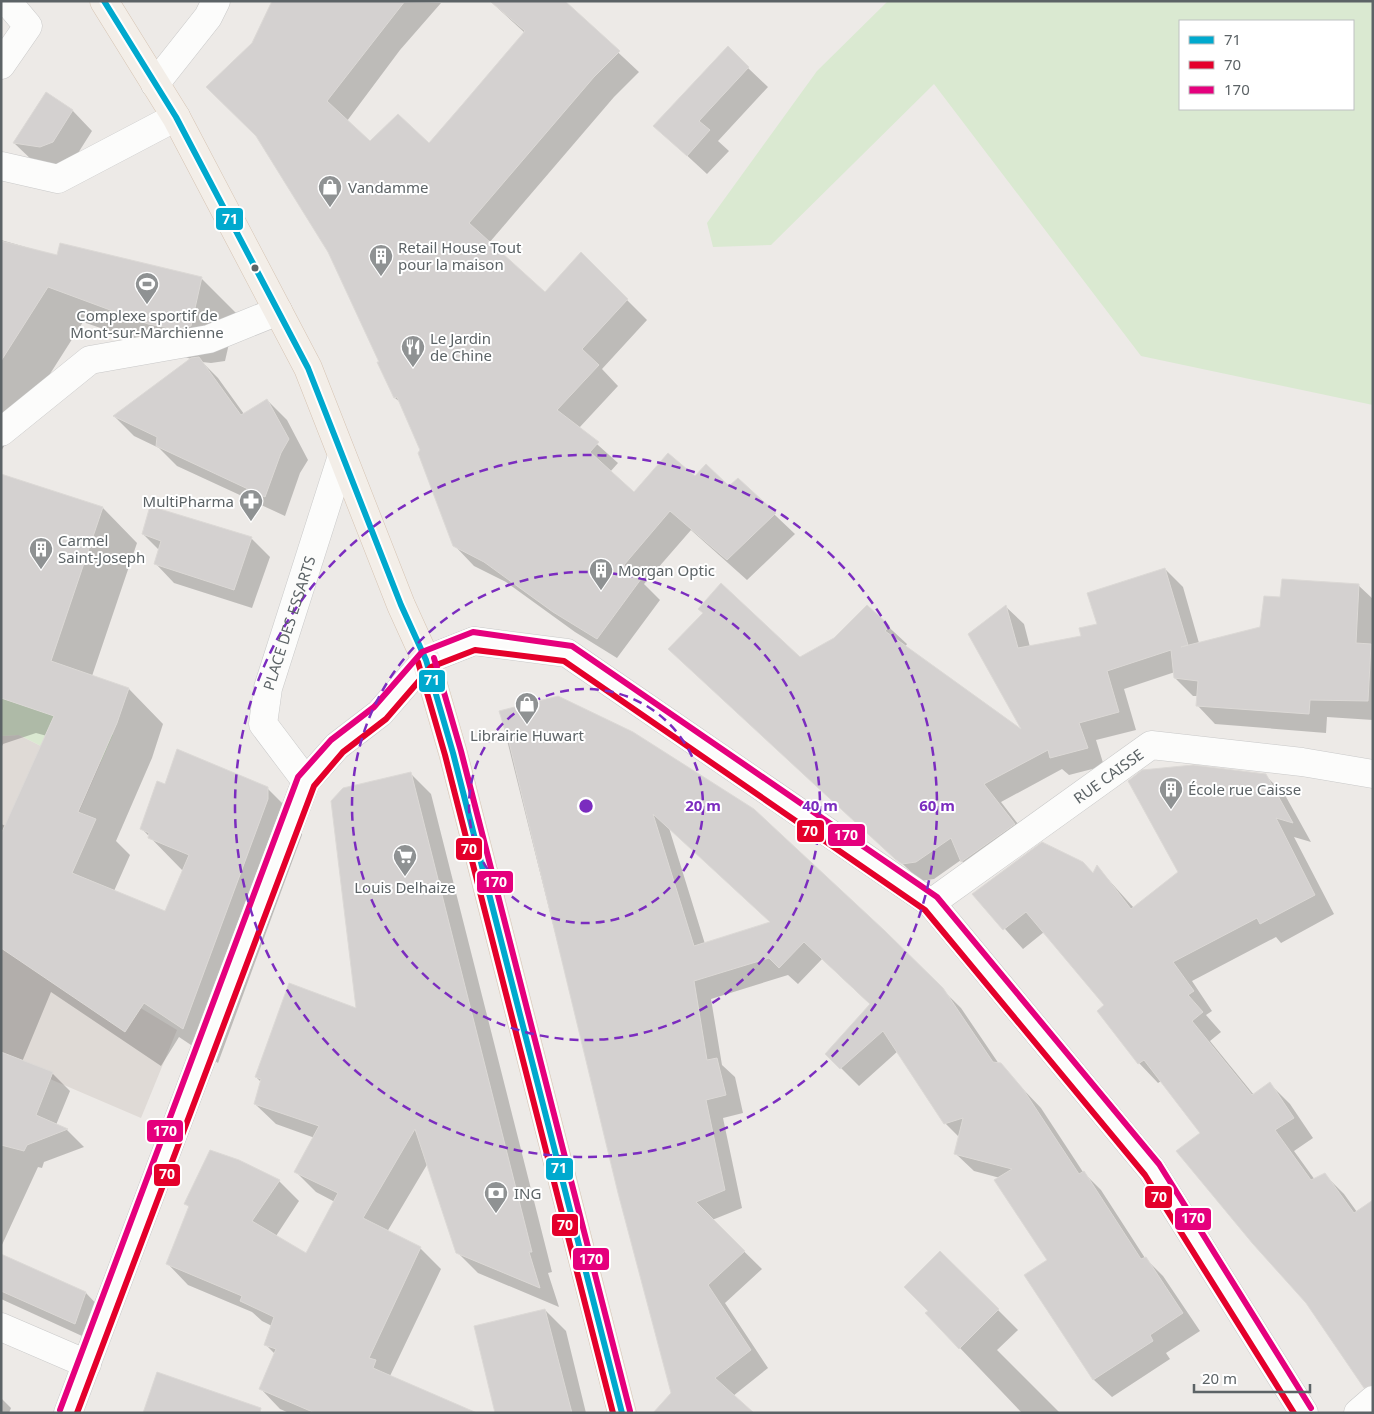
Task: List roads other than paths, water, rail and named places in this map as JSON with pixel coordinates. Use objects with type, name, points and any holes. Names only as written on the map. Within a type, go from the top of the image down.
[{"type":"main road","points":[[104,1],[176,117],[308,368],[426,660],[454,753],[622,1413]]},
{"type":"street","points":[[1,65],[28,26],[7,1]]},
{"type":"street","points":[[155,84],[208,17],[216,1]]},
{"type":"street","points":[[1,166],[58,179],[176,117]]},
{"type":"street","points":[[1,432],[90,360],[209,339],[278,311]]},
{"type":"street","name":"PLACE DES ESSARTS","points":[[306,781],[263,724],[268,688],[342,456]]},
{"type":"street","points":[[68,1413],[306,781],[337,746],[380,713],[426,660],[474,641],[567,653],[931,903],[1152,1170],[1304,1413]]},
{"type":"street","name":"RUE CAISSE","points":[[931,903],[1151,745],[1302,762],[1373,774]]},
{"type":"street","points":[[1,1327],[86,1364]]},
{"type":"street","points":[[1358,1413],[1373,1400]]},
{"type":"place","name":"Vandamme","points":[[330,208]]},
{"type":"place","name":"Retail House Tout pour la maison","points":[[381,277]]},
{"type":"place","name":"Complexe sportif de Mont-sur-Marchienne","points":[[147,305]]},
{"type":"place","name":"Le Jardin de Chine","points":[[413,368]]},
{"type":"place","name":"MultiPharma","points":[[251,522]]},
{"type":"place","name":"Carmel Saint-Joseph","points":[[41,570]]},
{"type":"place","name":"Morgan Optic","points":[[601,591]]},
{"type":"place","name":"Librairie Huwart","points":[[527,725]]},
{"type":"place","name":"École rue Caisse","points":[[1171,810]]},
{"type":"place","name":"Louis Delhaize","points":[[405,877]]},
{"type":"place","name":"ING","points":[[496,1214]]}]
